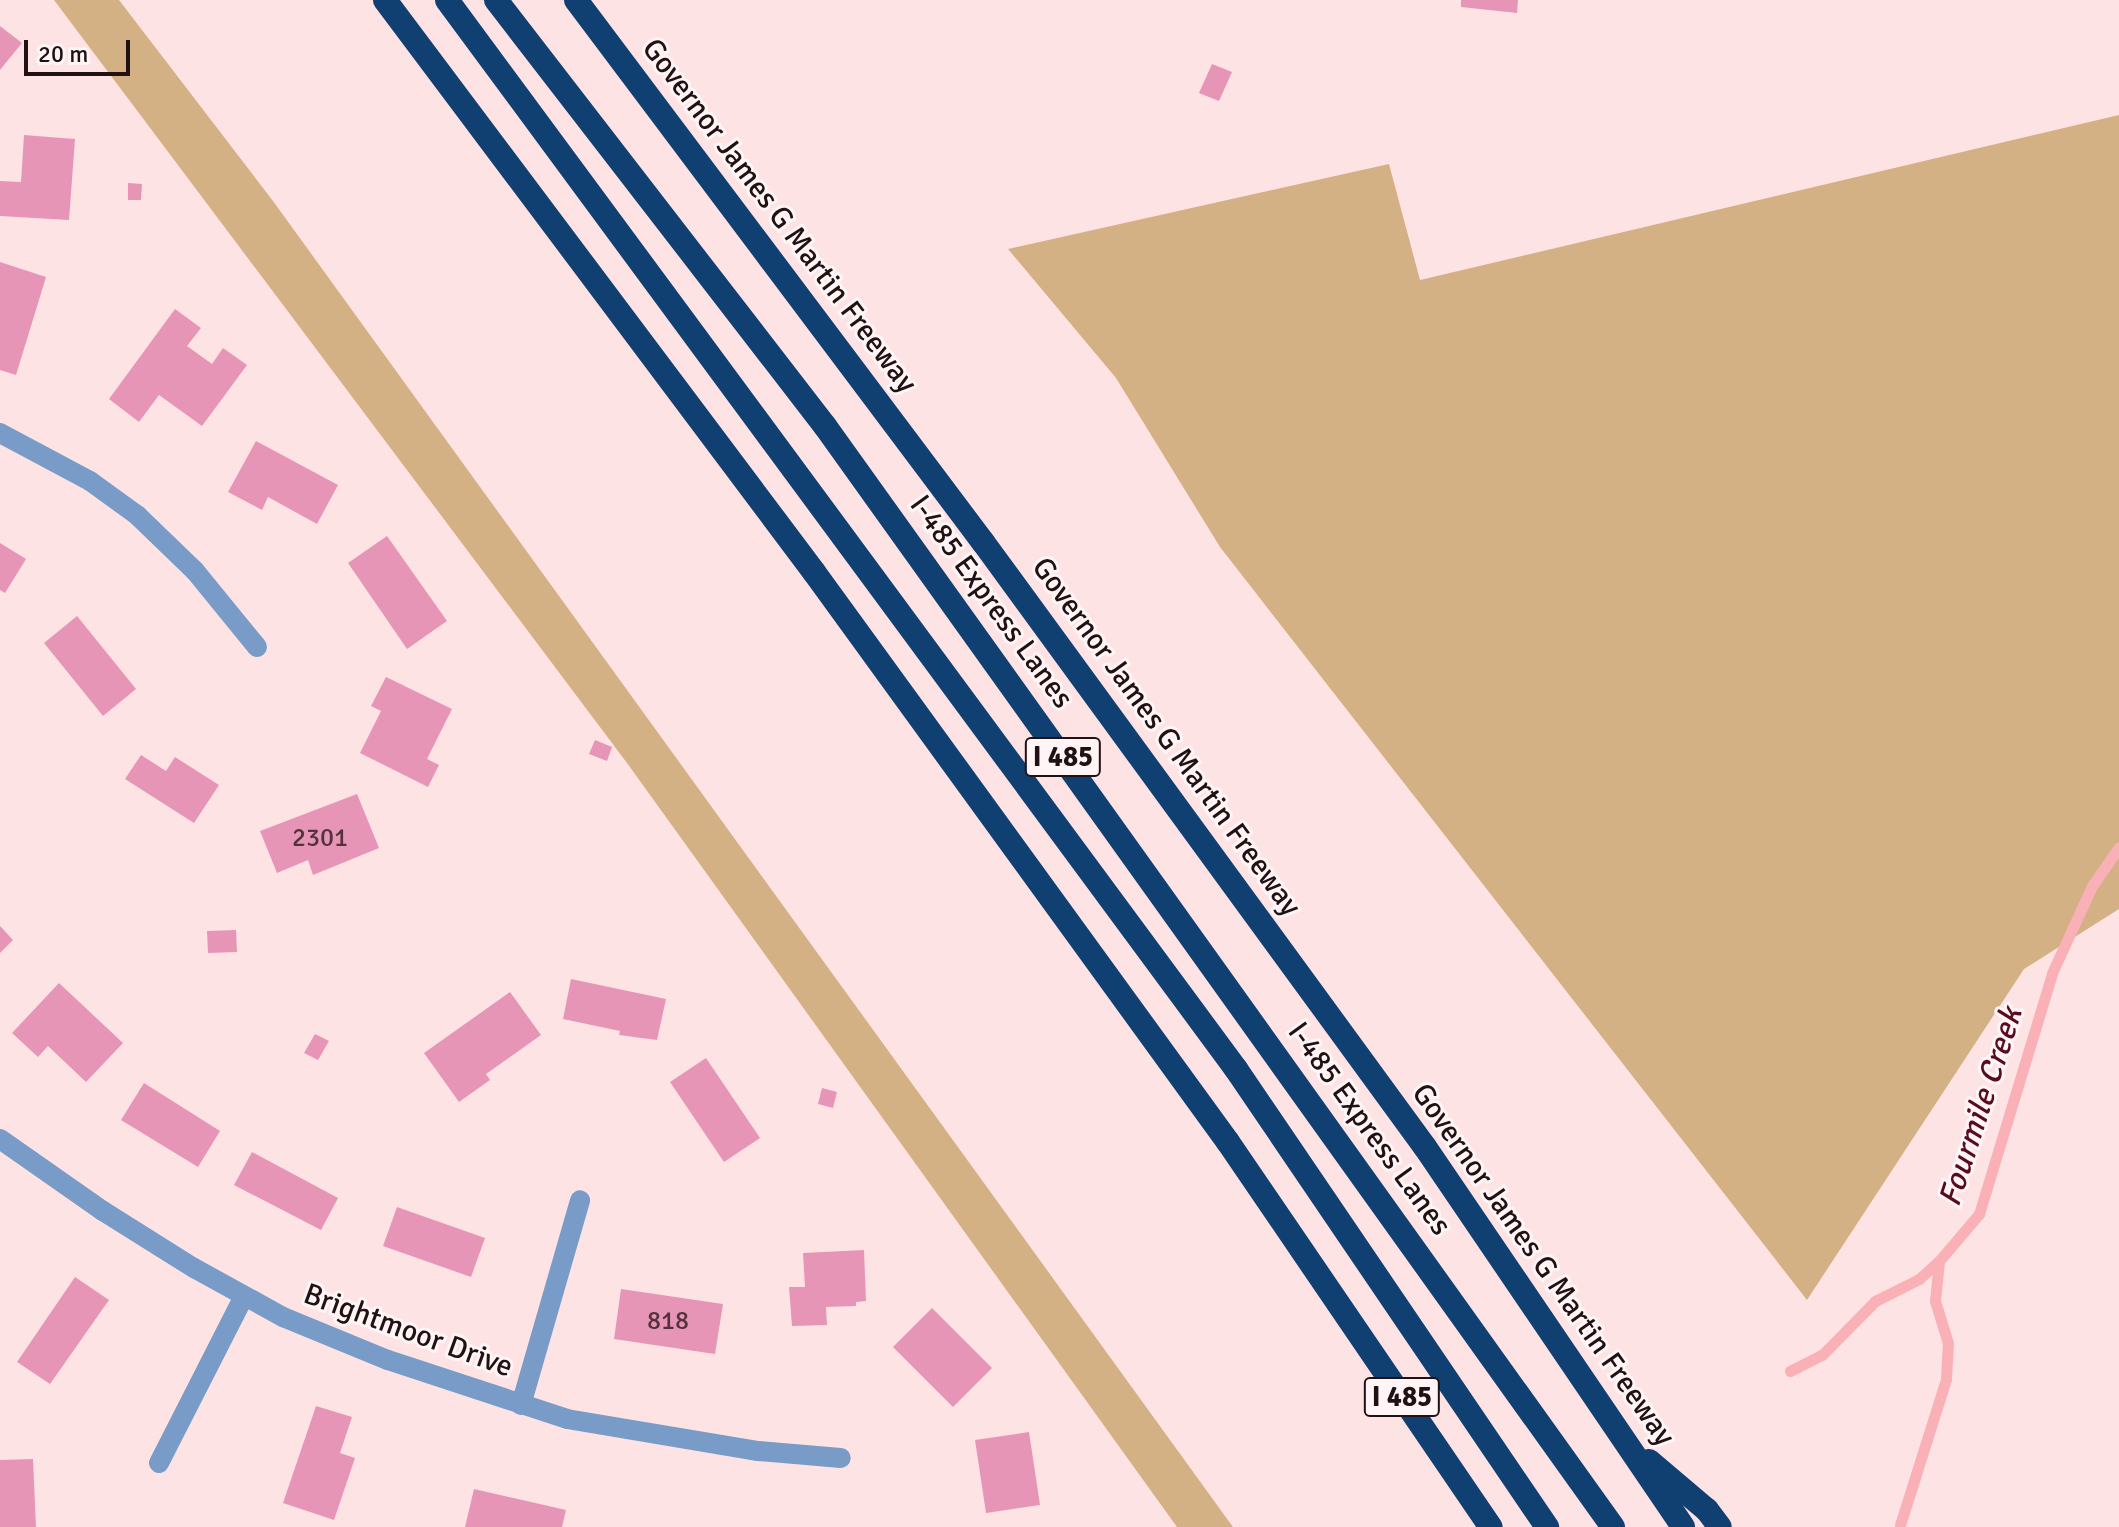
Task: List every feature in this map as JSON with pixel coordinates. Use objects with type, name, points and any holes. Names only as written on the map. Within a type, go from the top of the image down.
[{"type":"highway","name":"I 485","points":[[385,0],[814,572],[1218,1130],[1491,1527]]},
{"type":"highway","name":"I 485","points":[[447,0],[1236,1069],[1547,1527]]},
{"type":"highway","name":"I-485 Express Lanes","points":[[496,0],[825,426],[1613,1527]]},
{"type":"highway","name":"Governor James G Martin Freeway","points":[[576,0],[974,529],[1425,1147],[1683,1527]]},
{"type":"highway","points":[[1626,1443],[1707,1510],[1720,1527]]},
{"type":"street","points":[[0,433],[90,481],[137,515],[195,571],[257,647]]},
{"type":"street","name":"Brightmoor Drive","points":[[0,1139],[103,1211],[244,1296],[283,1317],[388,1360],[567,1419],[758,1451],[841,1458]]},
{"type":"street","points":[[521,1405],[580,1200]]},
{"type":"street","points":[[159,1463],[244,1296]]},
{"type":"shaded area","points":[[54,0],[119,0],[273,201],[1233,1527],[1177,1527],[627,763]]},
{"type":"shaded area","points":[[2119,115],[2119,909],[2024,969],[1807,1300],[1220,547],[1116,378],[1008,249],[1389,164],[1420,280]]},
{"type":"building","points":[[1461,0],[1518,0],[1517,13],[1461,7]]},
{"type":"building","points":[[0,26],[22,43],[0,70]]},
{"type":"building","points":[[1212,64],[1232,72],[1219,101],[1199,93]]},
{"type":"building","points":[[24,135],[75,139],[69,220],[0,216],[0,181],[21,182]]},
{"type":"building","points":[[128,183],[142,184],[141,200],[128,200]]},
{"type":"building","points":[[0,262],[46,277],[16,375],[0,370]]},
{"type":"building","points":[[175,309],[201,328],[187,346],[212,364],[223,348],[247,365],[202,426],[159,395],[139,422],[109,399]]},
{"type":"building","points":[[256,441],[338,485],[317,524],[268,497],[262,510],[228,492]]},
{"type":"building","points":[[387,536],[447,621],[407,649],[348,563]]},
{"type":"building","points":[[0,543],[26,559],[5,593],[0,590]]},
{"type":"building","points":[[77,616],[136,689],[103,716],[44,643]]},
{"type":"building","points":[[386,677],[452,709],[427,759],[439,765],[428,787],[360,753],[381,711],[371,706]]},
{"type":"building","points":[[595,740],[612,747],[607,761],[589,754]]},
{"type":"building","points":[[141,755],[166,771],[175,757],[219,785],[194,823],[125,779]]},
{"type":"building","points":[[357,794],[379,848],[313,875],[308,860],[277,873],[260,831]]},
{"type":"building","points":[[0,926],[13,940],[0,953]]},
{"type":"building","points":[[236,930],[237,952],[208,953],[207,931]]},
{"type":"building","points":[[571,979],[666,999],[657,1040],[619,1035],[620,1031],[563,1019]]},
{"type":"building","points":[[59,983],[123,1043],[86,1082],[48,1046],[38,1057],[12,1033]]},
{"type":"building","points":[[510,992],[541,1035],[486,1074],[490,1080],[459,1102],[424,1053]]},
{"type":"building","points":[[315,1034],[329,1041],[318,1060],[304,1053]]},
{"type":"building","points":[[706,1058],[760,1138],[724,1162],[670,1082]]},
{"type":"building","points":[[144,1083],[220,1131],[198,1167],[121,1120]]},
{"type":"building","points":[[822,1088],[837,1092],[833,1108],[818,1104]]},
{"type":"building","points":[[252,1152],[338,1198],[321,1230],[234,1185]]},
{"type":"building","points":[[397,1207],[485,1238],[471,1277],[383,1246]]},
{"type":"building","points":[[864,1250],[866,1301],[856,1302],[856,1306],[826,1307],[827,1325],[792,1326],[789,1287],[805,1287],[803,1253]]},
{"type":"building","points":[[75,1277],[109,1300],[50,1384],[17,1362]]},
{"type":"building","points":[[621,1289],[723,1304],[715,1354],[614,1339]]},
{"type":"building","points":[[932,1308],[992,1368],[953,1407],[893,1347]]},
{"type":"building","points":[[316,1406],[352,1417],[340,1453],[355,1458],[334,1520],[283,1503]]},
{"type":"building","points":[[1029,1432],[1040,1505],[986,1513],[975,1440]]},
{"type":"building","points":[[33,1459],[36,1527],[0,1527],[0,1460]]},
{"type":"building","points":[[474,1489],[566,1510],[562,1527],[465,1527]]},
{"type":"waterway","name":"Fourmile Creek","points":[[1900,1525],[1946,1379],[1948,1343],[1935,1301],[1939,1261],[1979,1214],[2052,973],[2092,886],[2119,847]]},
{"type":"waterway","points":[[1790,1371],[1822,1355],[1875,1301],[1919,1279],[1939,1261]]}]
